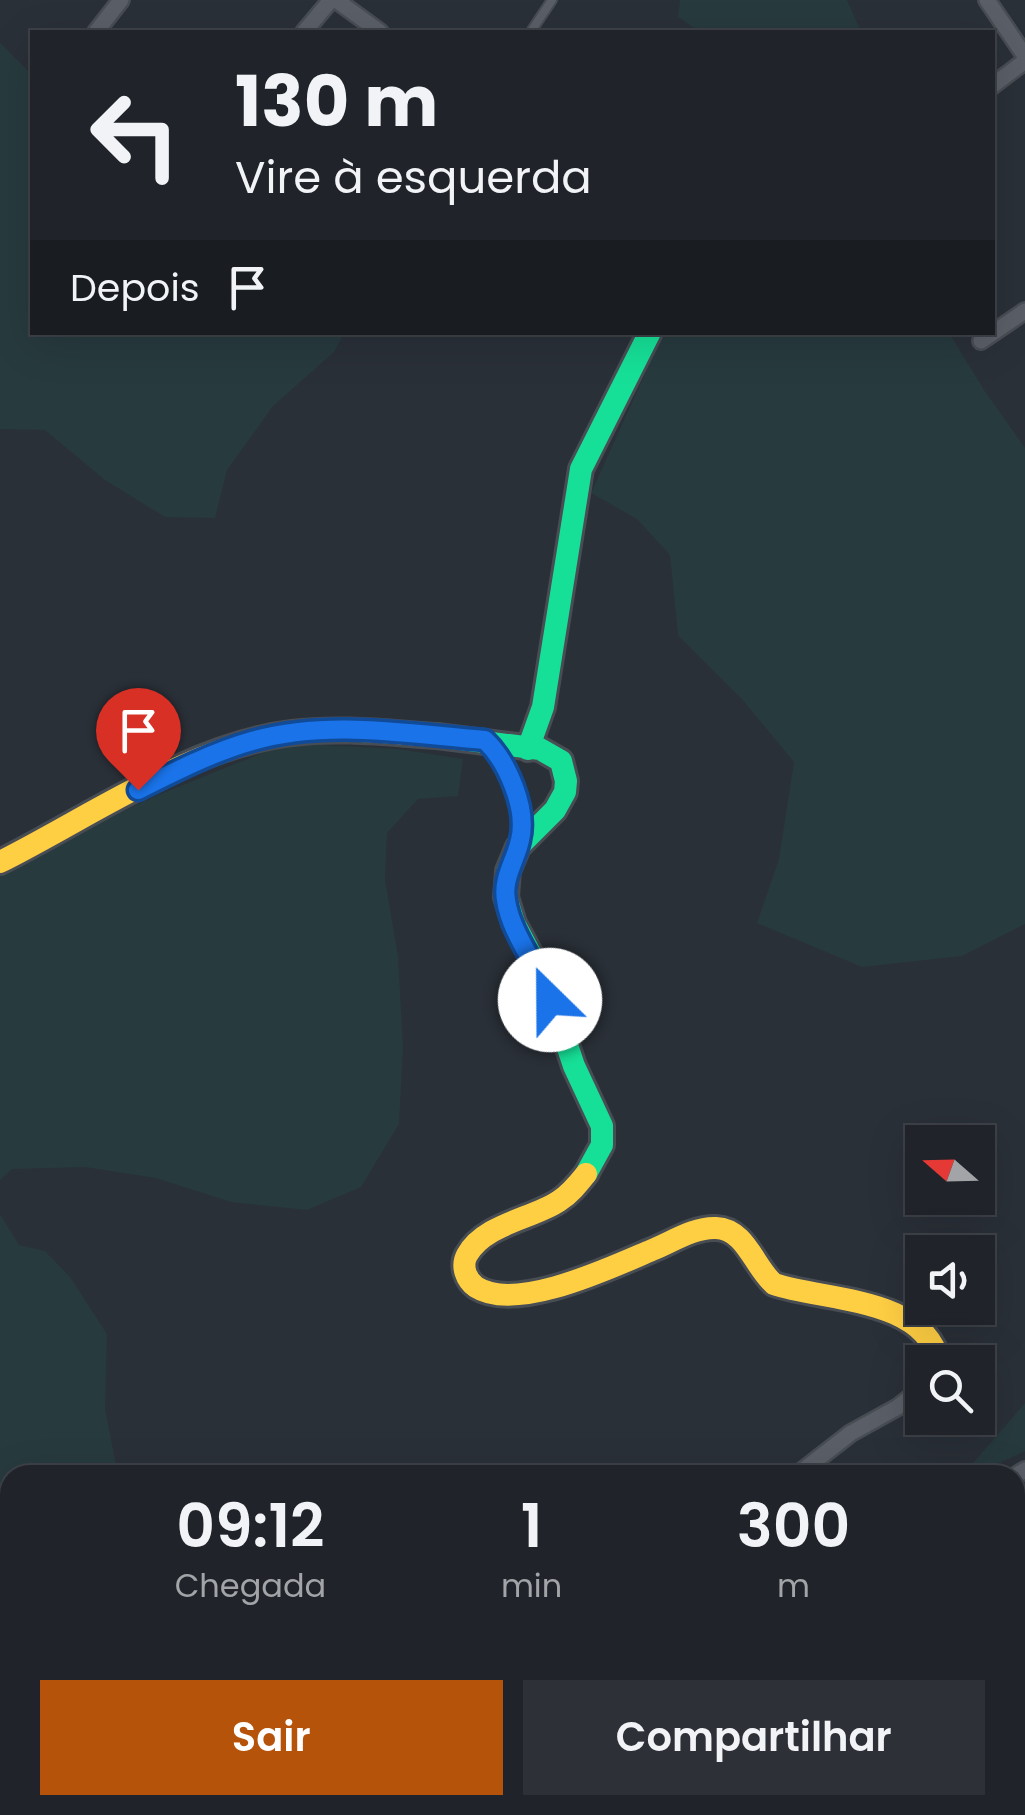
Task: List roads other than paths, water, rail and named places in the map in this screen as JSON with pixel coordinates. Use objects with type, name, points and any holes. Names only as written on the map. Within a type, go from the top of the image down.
[{"type":"street","points":[[98,30],[121,0]]},
{"type":"street","points":[[306,30],[334,0],[377,30]]},
{"type":"street","points":[[987,0],[1025,59],[995,84]]},
{"type":"street","points":[[995,331],[1025,310]]},
{"type":"street","points":[[528,749],[543,707],[581,468],[648,335]]},
{"type":"street","points":[[981,341],[990,335]]},
{"type":"street","points":[[0,862],[163,778],[252,741],[336,730],[485,740],[552,753],[562,761],[568,786],[547,819],[520,843]]},
{"type":"street","points":[[485,740],[497,751],[521,819],[520,843],[508,871],[506,901],[542,974],[579,1078],[602,1126],[604,1142],[589,1171],[559,1201],[468,1249],[463,1261],[473,1287],[493,1296],[542,1290],[582,1278],[698,1230],[728,1230],[740,1234],[765,1278],[774,1284],[902,1314],[933,1345]]},
{"type":"street","points":[[810,1465],[851,1433],[905,1401]]},
{"type":"lane","points":[[532,30],[552,0]]}]
